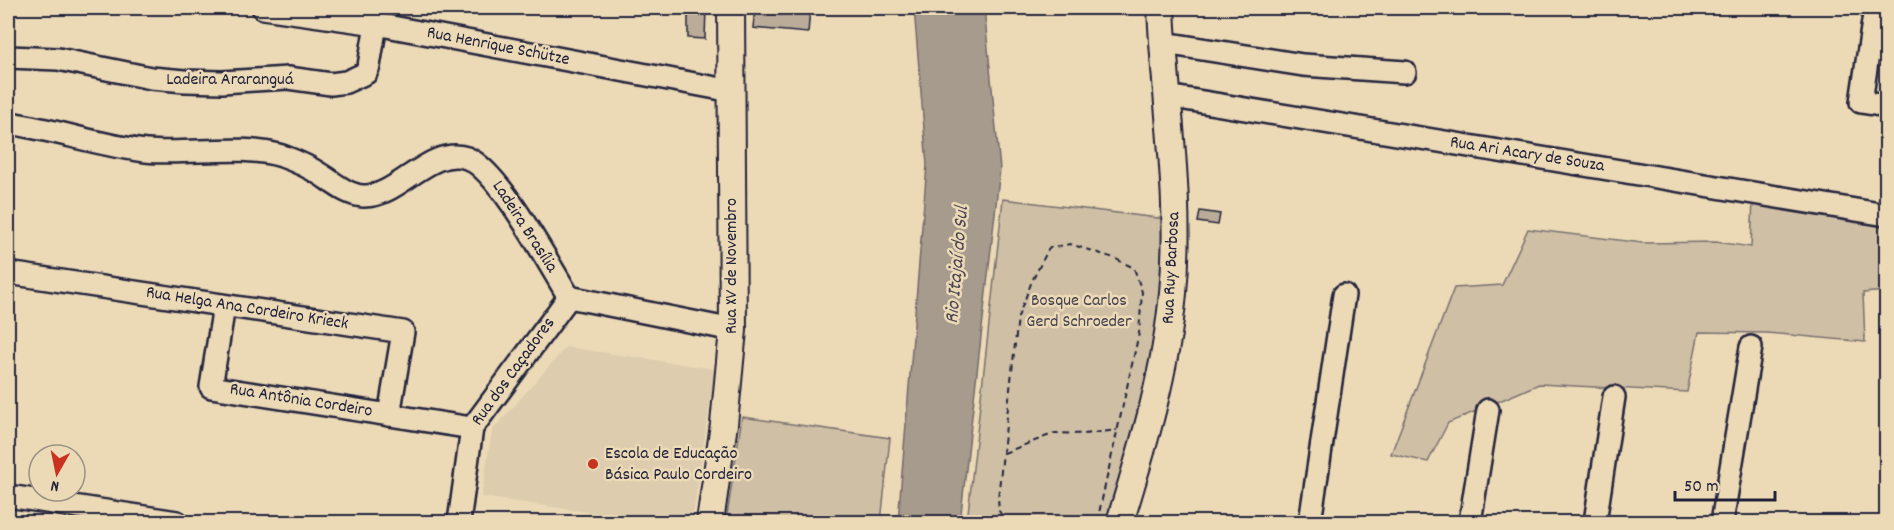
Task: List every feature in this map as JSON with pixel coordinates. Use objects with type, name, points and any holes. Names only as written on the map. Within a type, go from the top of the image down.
[{"type":"main road","name":"Rua XV de Novembro","points":[[710,522],[724,424],[733,330],[731,8]]},
{"type":"main road","name":"Rua Ruy Barbosa","points":[[1120,522],[1160,381],[1171,313],[1175,210],[1161,8]]},
{"type":"street","name":"Rua Henrique Schütze","points":[[263,8],[376,24],[732,91]]},
{"type":"street","points":[[1875,8],[1861,102],[1887,106]]},
{"type":"street","name":"Ladeira Araranguá","points":[[8,57],[58,59],[151,78],[185,81],[222,82],[288,78],[332,84],[346,82],[366,73],[376,24]]},
{"type":"street","points":[[1164,43],[1303,65],[1405,72]]},
{"type":"street","name":"Rua Ari Acary de Souza","points":[[1167,96],[1887,215]]},
{"type":"street","name":"Ladeira Brasília","points":[[8,123],[127,148],[169,152],[264,153],[282,156],[303,165],[347,191],[366,196],[385,191],[423,167],[438,161],[450,157],[468,159],[482,167],[499,185],[569,297]]},
{"type":"street","name":"Rua Helga Ana Cordeiro Krieck","points":[[8,273],[403,332],[389,415]]},
{"type":"street","points":[[1310,522],[1344,295]]},
{"type":"street","points":[[569,297],[733,330]]},
{"type":"street","name":"Rua dos Caçadores","points":[[459,522],[471,428],[569,297]]},
{"type":"street","name":"Rua Antônia Cordeiro","points":[[224,306],[211,387],[471,428]]},
{"type":"street","points":[[1722,522],[1751,347]]},
{"type":"street","points":[[1595,522],[1614,397]]},
{"type":"street","points":[[1470,522],[1488,410]]},
{"type":"street","points":[[8,496],[177,522]]},
{"type":"path","points":[[1009,522],[1006,522],[999,511],[999,486],[1018,317],[1032,281],[1050,248],[1070,244],[1114,258],[1134,268],[1142,292],[1139,333],[1097,522]]},
{"type":"path","points":[[1004,453],[1055,433],[1084,434],[1118,430]]},
{"type":"shaded area","name":"Escola de Educação Básica Paulo Cordeiro","points":[[566,347],[715,369],[692,522],[659,522],[481,497],[492,431]]},
{"type":"green space","name":"Bosque Carlos Gerd Schroeder","points":[[1003,199],[1174,220],[1171,290],[1112,522],[967,522]]},
{"type":"green space","points":[[1753,199],[1886,221],[1886,291],[1863,293],[1865,342],[1767,333],[1699,332],[1687,392],[1539,384],[1448,423],[1428,462],[1391,454],[1454,288],[1502,285],[1528,229],[1643,243],[1716,242],[1751,247]]},
{"type":"green space","points":[[742,417],[890,438],[881,522],[726,522]]},
{"type":"water","name":"Rio Itajaí do Sul","points":[[914,8],[984,8],[1000,169],[960,522],[898,522],[927,165]]},
{"type":"building","points":[[688,8],[706,8],[705,39],[688,38]]},
{"type":"building","points":[[755,8],[810,9],[808,33],[753,28]]},
{"type":"building","points":[[1200,211],[1220,214],[1218,225],[1198,222]]},
{"type":"place","name":"Escola de Educação Básica Paulo Cordeiro","points":[[593,464]]}]
